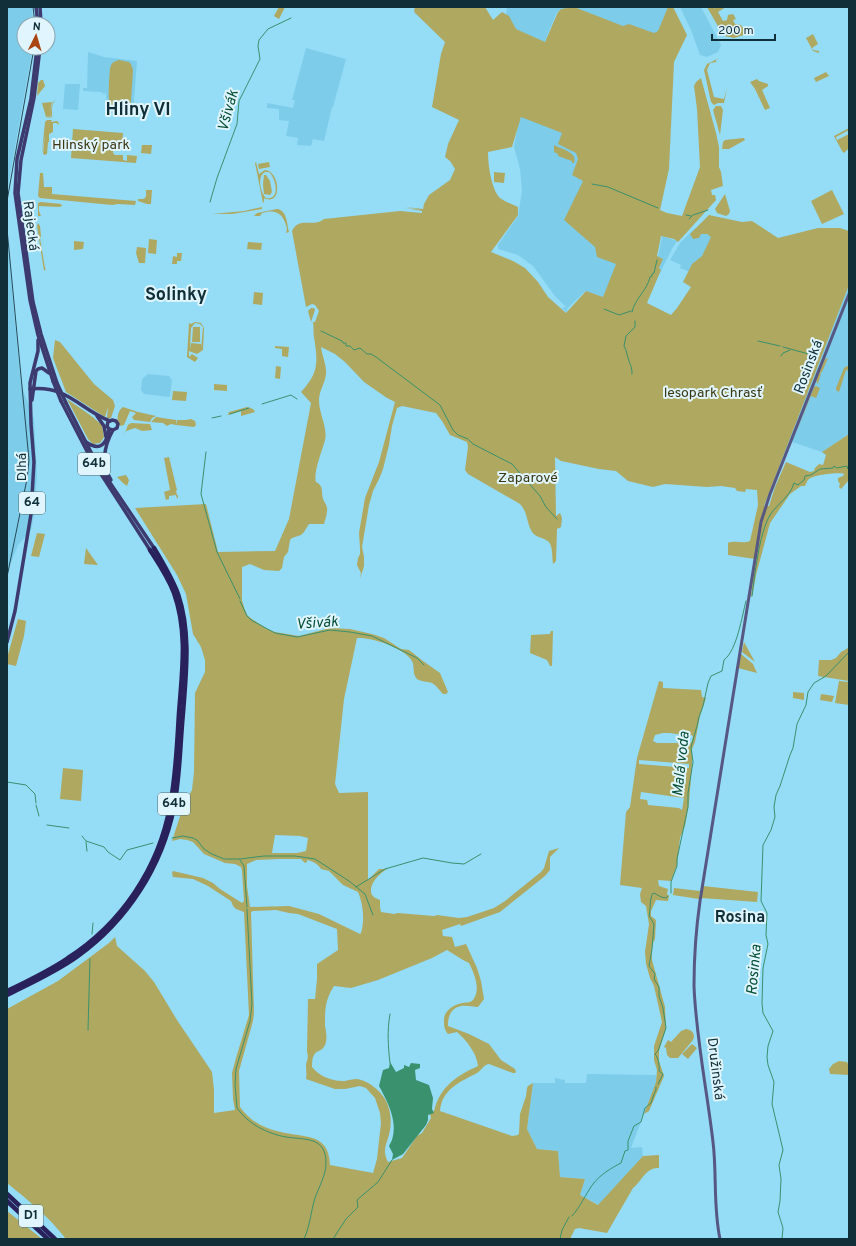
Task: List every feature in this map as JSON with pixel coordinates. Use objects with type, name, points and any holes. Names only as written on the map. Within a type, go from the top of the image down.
[{"type":"highway","name":"64b","points":[[7,991],[69,958],[108,926],[123,909],[141,884],[153,861],[164,832],[175,776],[183,664],[183,638],[180,613],[174,593],[152,549]]},
{"type":"highway","name":"64b","points":[[7,995],[64,965],[82,953],[106,932],[123,915],[140,891],[150,874],[165,841],[174,807],[178,776],[187,638],[185,620],[177,592],[168,571],[152,549]]},
{"type":"highway","name":"D1","points":[[7,1194],[55,1239]]},
{"type":"highway","name":"D1","points":[[7,1202],[48,1239]]},
{"type":"main road","name":"Rajecká","points":[[36,56],[31,99],[17,159],[15,193],[27,285],[40,335]]},
{"type":"main road","name":"Rajecká","points":[[39,56],[34,98],[20,167],[18,193],[30,285],[40,335]]},
{"type":"main road","name":"64b","points":[[40,335],[50,374],[61,401],[90,457],[152,549]]},
{"type":"main road","name":"64b","points":[[40,335],[57,383],[85,442],[96,462],[124,503],[152,549]]},
{"type":"main road","points":[[32,388],[30,380],[40,335]]},
{"type":"main road","points":[[32,388],[35,373],[38,369],[42,368],[50,374]]},
{"type":"main road","points":[[32,388],[49,388],[60,392],[108,423],[111,430],[105,452],[105,465],[108,475],[124,503]]},
{"type":"main road","name":"Dlhá","points":[[7,642],[14,611],[31,507],[34,462],[31,424],[32,388]]},
{"type":"main road","points":[[97,415],[104,426],[106,439]]},
{"type":"main road","points":[[85,442],[91,446],[98,447],[104,444],[111,430],[117,428],[117,423],[114,420],[108,423]]},
{"type":"street","name":"Rosinská","points":[[700,901],[759,529],[763,513],[849,294]]},
{"type":"street","name":"Družinská","points":[[700,901],[695,947],[695,998],[704,1082],[713,1142],[720,1239]]},
{"type":"shaded area","points":[[7,7],[32,7],[33,16],[16,16],[16,56],[32,56],[7,192]]},
{"type":"shaded area","points":[[507,7],[669,7],[673,63],[561,9],[557,12],[545,41],[571,61],[600,184],[624,256],[603,297],[585,291],[567,309],[568,314],[562,308],[566,307],[555,296],[533,266],[518,255],[498,249],[498,245],[518,216],[522,191],[520,169],[514,147],[518,125],[523,113],[506,15]]},
{"type":"shaded area","points":[[680,7],[701,7],[721,45],[718,52],[707,57],[700,55],[691,30]]},
{"type":"shaded area","points":[[306,48],[346,59],[324,141],[313,139],[311,146],[297,145],[298,138],[286,136],[289,121],[279,120],[279,109],[267,108],[267,103],[293,108],[295,100],[292,100]]},
{"type":"shaded area","points":[[88,52],[104,57],[137,61],[133,113],[107,113],[106,93],[104,95],[100,92],[83,91],[83,88],[87,88]]},
{"type":"shaded area","points":[[65,84],[80,84],[78,110],[63,109]]},
{"type":"shaded area","points":[[695,228],[715,238],[697,275],[680,268],[681,265],[670,260],[680,243]]},
{"type":"shaded area","points":[[662,236],[677,241],[660,273],[657,272],[661,264],[657,262]]},
{"type":"shaded area","points":[[7,237],[21,385],[34,419],[37,476],[34,515],[31,530],[18,545],[7,573]]},
{"type":"shaded area","points":[[849,285],[849,434],[822,452],[789,441]]},
{"type":"shaded area","points":[[148,374],[169,376],[172,380],[169,397],[144,394],[141,390],[142,379]]},
{"type":"shaded area","points":[[390,1062],[396,1072],[404,1068],[404,1065],[409,1067],[411,1063],[420,1064],[420,1068],[415,1070],[416,1080],[429,1085],[433,1098],[432,1109],[434,1113],[428,1115],[426,1125],[403,1154],[392,1160],[393,1154],[389,1146],[394,1133],[393,1119],[389,1105],[379,1086],[383,1070],[389,1068]]},
{"type":"shaded area","points":[[587,1074],[656,1075],[656,1082],[631,1148],[642,1147],[643,1156],[599,1205],[580,1195],[585,1179],[560,1177],[558,1151],[537,1149],[527,1129],[533,1083],[555,1083],[555,1078],[565,1080],[565,1083],[586,1083]]},
{"type":"green space","points":[[279,7],[285,7],[279,19],[274,16]]},
{"type":"green space","points":[[415,7],[485,7],[493,20],[502,12],[509,16],[516,29],[545,42],[558,12],[561,9],[574,7],[623,26],[629,24],[654,33],[658,31],[668,7],[673,7],[687,35],[674,62],[669,169],[660,210],[682,216],[700,167],[697,109],[694,86],[701,78],[719,147],[719,167],[723,186],[711,190],[712,195],[715,195],[716,200],[678,242],[674,239],[661,236],[657,256],[663,259],[659,268],[661,270],[647,303],[671,315],[677,308],[691,287],[683,282],[692,264],[702,256],[711,237],[707,234],[701,234],[699,238],[693,239],[690,234],[709,215],[742,222],[752,221],[778,238],[818,228],[840,228],[849,231],[849,285],[764,506],[769,506],[775,487],[786,462],[810,472],[814,471],[819,464],[823,465],[826,455],[822,452],[849,434],[849,480],[841,489],[839,487],[840,484],[838,478],[844,474],[837,473],[820,475],[810,478],[805,486],[801,486],[790,494],[770,523],[756,575],[752,597],[755,559],[728,555],[728,543],[750,541],[758,505],[757,490],[746,489],[745,492],[737,491],[735,488],[721,486],[707,487],[665,484],[653,487],[628,481],[616,471],[561,461],[555,457],[556,516],[560,513],[562,518],[561,527],[557,529],[556,561],[553,564],[552,550],[549,542],[532,533],[524,510],[520,504],[468,474],[465,470],[468,447],[467,442],[450,435],[436,413],[402,406],[397,408],[383,469],[373,491],[369,505],[362,547],[364,566],[360,579],[361,573],[357,565],[360,554],[359,533],[365,498],[379,462],[395,402],[364,382],[335,354],[321,347],[326,374],[319,401],[326,436],[315,478],[316,482],[321,487],[323,499],[327,508],[324,524],[309,524],[301,535],[290,540],[288,552],[284,557],[282,568],[279,571],[264,570],[250,564],[242,567],[242,600],[247,615],[267,629],[275,632],[299,636],[330,628],[350,629],[384,638],[401,649],[409,650],[440,673],[448,692],[443,694],[432,683],[417,679],[412,661],[402,652],[379,641],[357,638],[344,699],[335,784],[339,793],[368,792],[368,880],[379,869],[387,869],[378,876],[371,887],[372,895],[380,900],[381,912],[394,914],[437,915],[459,918],[467,917],[494,908],[541,872],[544,868],[549,851],[559,848],[550,857],[550,870],[545,876],[500,912],[461,926],[460,924],[442,930],[443,936],[452,937],[455,947],[466,944],[477,968],[484,999],[478,1007],[461,1006],[454,1009],[449,1017],[448,1026],[489,1044],[501,1060],[515,1069],[516,1072],[513,1073],[489,1064],[485,1065],[477,1073],[458,1083],[448,1092],[441,1103],[440,1111],[512,1136],[518,1135],[520,1114],[527,1088],[533,1083],[527,1129],[537,1149],[558,1151],[560,1177],[585,1179],[580,1195],[598,1205],[643,1156],[659,1155],[659,1168],[655,1168],[647,1172],[633,1188],[607,1233],[579,1228],[575,1229],[570,1239],[66,1239],[45,1216],[7,1183],[7,1009],[58,981],[115,937],[117,946],[145,971],[154,982],[177,1020],[212,1072],[214,1113],[235,1110],[232,1073],[249,1015],[244,912],[236,909],[231,901],[208,886],[193,879],[173,877],[172,873],[173,871],[203,878],[242,903],[244,901],[241,867],[235,864],[225,863],[204,854],[193,842],[180,839],[172,841],[184,804],[192,790],[194,772],[195,693],[205,672],[205,660],[201,647],[193,634],[186,594],[177,575],[135,508],[206,504],[218,552],[275,551],[289,519],[311,403],[301,392],[311,379],[316,367],[313,322],[315,322],[319,311],[315,305],[312,304],[306,307],[292,231],[294,227],[300,223],[315,223],[324,219],[400,211],[422,213],[422,211],[405,208],[423,210],[405,207],[423,209],[429,195],[450,180],[455,169],[450,161],[445,157],[448,144],[459,120],[432,107],[441,54],[445,42],[414,11]],"holes":[[[521,117],[562,133],[558,144],[576,153],[578,159],[572,175],[583,181],[564,220],[595,247],[597,257],[616,264],[603,297],[586,291],[566,313],[548,297],[538,282],[525,268],[513,261],[491,252],[518,215],[518,207],[500,198],[494,189],[488,152],[512,147]],[[275,835],[300,836],[308,838],[306,851],[297,853],[272,853]],[[301,859],[305,863],[307,860],[313,862],[321,869],[329,871],[343,885],[358,892],[363,912],[361,933],[360,934],[319,914],[289,906],[250,907],[247,886],[247,864],[256,860]],[[276,910],[298,914],[337,929],[338,950],[317,964],[315,999],[308,999],[308,1057],[306,1065],[306,1079],[335,1089],[360,1086],[366,1088],[375,1098],[380,1113],[381,1123],[377,1159],[373,1173],[330,1165],[329,1154],[325,1147],[314,1138],[275,1131],[258,1124],[240,1107],[239,1071],[254,1013],[251,912]],[[447,950],[469,963],[475,977],[477,987],[475,997],[472,1001],[457,1005],[448,1010],[444,1016],[444,1026],[448,1034],[457,1032],[467,1043],[476,1056],[478,1066],[450,1083],[440,1095],[434,1111],[430,1114],[431,1118],[422,1133],[417,1136],[402,1158],[388,1162],[385,1150],[391,1121],[389,1107],[380,1092],[368,1083],[357,1079],[340,1081],[322,1076],[312,1067],[312,1059],[314,1055],[323,1048],[326,1042],[325,1010],[334,986],[351,988],[378,980],[432,958]]]},
{"type":"green space","points":[[707,7],[714,7],[715,9],[715,7],[726,7],[718,12],[723,21],[727,20],[728,15],[733,14],[736,19],[733,20],[735,24],[741,25],[747,34],[734,38],[725,36],[726,32],[719,28]]},
{"type":"green space","points":[[813,34],[818,44],[812,48],[813,50],[819,51],[819,53],[813,51],[806,38]]},
{"type":"green space","points":[[719,58],[716,60],[716,63],[710,63],[707,70],[714,97],[724,99],[727,88],[724,103],[714,105],[711,102],[704,70],[707,64]]},
{"type":"green space","points":[[119,60],[129,62],[133,70],[131,102],[127,110],[120,113],[115,112],[112,109],[109,99],[110,67],[113,62]]},
{"type":"green space","points":[[826,72],[829,76],[816,82],[814,78]]},
{"type":"green space","points":[[757,79],[768,84],[768,86],[762,90],[770,108],[765,110],[750,82]]},
{"type":"green space","points":[[43,80],[45,86],[37,96],[38,83]]},
{"type":"green space","points":[[56,100],[52,107],[53,118],[51,116],[50,112],[53,102]]},
{"type":"green space","points":[[52,102],[50,112],[51,117],[45,115],[42,103]]},
{"type":"green space","points":[[716,106],[721,106],[723,110],[720,135],[713,110]]},
{"type":"green space","points":[[47,120],[52,120],[51,122],[57,121],[59,123],[58,125],[57,123],[53,123],[53,132],[49,134],[47,154],[44,155],[45,135],[42,153],[45,122]]},
{"type":"green space","points":[[849,128],[849,130],[836,137],[837,140],[849,134],[849,148],[844,153],[834,136]]},
{"type":"green space","name":"Hlinský park","points":[[73,129],[123,133],[122,147],[114,147],[113,153],[115,155],[123,155],[123,160],[127,161],[127,155],[137,156],[136,163],[71,158]]},
{"type":"green space","points":[[744,138],[745,140],[729,149],[722,149],[723,142],[725,140]]},
{"type":"green space","points":[[142,145],[152,145],[151,154],[141,153]]},
{"type":"green space","points":[[554,145],[574,156],[574,163],[558,156],[558,154],[554,152]]},
{"type":"green space","points":[[256,162],[259,174],[265,170],[270,172],[274,176],[276,182],[277,193],[274,198],[270,199],[264,198],[263,203]],"holes":[[[269,172],[274,179],[276,188],[274,196],[271,198],[266,198],[261,188],[260,180],[262,174]]]},
{"type":"green space","points":[[269,162],[270,167],[259,169],[258,164]]},
{"type":"green space","points":[[494,172],[505,173],[504,183],[494,182]]},
{"type":"green space","points":[[40,173],[43,173],[44,187],[52,187],[52,194],[136,201],[135,205],[112,205],[40,198],[38,196]]},
{"type":"green space","points":[[264,175],[266,175],[270,181],[272,192],[270,195],[264,194]]},
{"type":"green space","points":[[146,190],[152,190],[151,204],[138,201],[138,199],[145,198]]},
{"type":"green space","points":[[832,190],[844,214],[822,224],[811,201]]},
{"type":"green space","points":[[725,194],[730,211],[726,216],[717,213],[715,209]]},
{"type":"green space","points":[[38,203],[61,204],[62,206],[39,206],[41,216],[38,216]]},
{"type":"green space","points":[[262,207],[262,209],[232,214],[212,214],[244,211]]},
{"type":"green space","points":[[277,209],[285,215],[289,232],[286,233],[287,228],[285,223],[278,213],[269,212],[262,213],[260,216],[254,216],[257,213]]},
{"type":"green space","points":[[38,223],[40,226],[40,238],[46,268],[44,271],[37,226]]},
{"type":"green space","points":[[149,239],[157,240],[156,254],[148,253]]},
{"type":"green space","points":[[74,241],[84,242],[83,249],[74,250]]},
{"type":"green space","points":[[248,242],[262,243],[261,250],[247,249]]},
{"type":"green space","points":[[137,247],[146,248],[145,263],[139,263],[136,253]]},
{"type":"green space","points":[[177,253],[182,253],[181,261],[177,261],[177,264],[172,264],[173,256],[177,257]]},
{"type":"green space","points":[[254,292],[263,293],[262,305],[253,304]]},
{"type":"green space","points":[[311,308],[314,308],[315,310],[311,322],[308,311]]},
{"type":"green space","points":[[195,322],[201,323],[204,328],[203,350],[197,354],[189,351],[189,357],[192,354],[198,358],[195,362],[187,357],[189,323],[191,324]],"holes":[[[195,323],[200,324],[203,327],[201,349],[201,344],[191,343],[190,349],[191,328]]]},
{"type":"green space","points":[[193,327],[200,327],[200,342],[192,342]]},
{"type":"green space","points":[[55,340],[60,342],[94,384],[113,400],[115,406],[111,418],[107,418],[108,407],[105,417],[66,392],[53,358]]},
{"type":"green space","points":[[275,346],[289,347],[288,357],[282,356],[282,349],[275,348]]},
{"type":"green space","points":[[828,358],[822,372],[820,373],[818,383],[821,385],[817,383],[816,380],[825,359]]},
{"type":"green space","points":[[276,366],[281,367],[280,379],[275,378]]},
{"type":"green space","points":[[847,366],[849,367],[849,371],[846,370],[839,392],[836,388],[844,368]]},
{"type":"green space","points":[[214,384],[227,385],[227,391],[214,390]]},
{"type":"green space","points":[[816,386],[820,388],[816,398],[811,396],[794,439],[814,387]]},
{"type":"green space","points":[[173,391],[187,392],[186,401],[172,400]]},
{"type":"green space","points":[[67,399],[102,425],[104,437],[100,443],[93,444],[88,439]]},
{"type":"green space","points":[[123,407],[156,416],[152,418],[150,422],[134,420],[132,417],[136,413],[130,411],[124,425],[120,426],[118,416],[119,411]]},
{"type":"green space","points":[[247,407],[253,409],[255,412],[241,416],[241,411],[228,415],[226,420],[229,412]]},
{"type":"green space","points":[[156,417],[176,420],[176,425],[171,424],[167,426],[163,423],[151,422]]},
{"type":"green space","points":[[191,419],[195,421],[196,425],[194,427],[176,425],[177,420]]},
{"type":"green space","points":[[131,423],[150,424],[152,430],[142,431],[135,428],[126,431],[124,435],[128,425]]},
{"type":"green space","points":[[169,457],[178,497],[177,499],[176,495],[169,496],[169,499],[166,500],[164,492],[170,490],[164,458]]},
{"type":"green space","points":[[126,475],[129,480],[127,486],[117,477]]},
{"type":"green space","points":[[37,533],[45,534],[39,557],[31,556]]},
{"type":"green space","points":[[86,548],[98,565],[84,564]]},
{"type":"green space","points":[[18,619],[26,621],[24,636],[16,666],[7,664],[7,658]]},
{"type":"green space","points":[[551,631],[553,631],[552,666],[550,666],[547,660],[530,653],[531,635],[550,634]]},
{"type":"green space","points":[[744,642],[755,662],[742,652]]},
{"type":"green space","points":[[849,645],[849,681],[818,676],[819,660],[831,660],[836,658],[841,652],[848,648]]},
{"type":"green space","points":[[741,654],[753,664],[757,673],[738,668]]},
{"type":"green space","points":[[659,681],[663,682],[663,688],[701,690],[702,697],[706,698],[692,749],[689,803],[685,826],[680,838],[677,865],[671,881],[658,880],[659,886],[668,889],[668,901],[656,900],[651,911],[651,916],[656,920],[655,939],[652,945],[652,960],[665,1007],[666,1028],[659,1051],[659,1061],[664,1076],[649,1111],[644,1114],[656,1082],[657,1070],[654,1060],[654,1046],[662,1022],[654,986],[646,964],[645,952],[649,924],[646,906],[641,902],[640,894],[642,888],[620,885],[626,812],[630,807],[637,758]],"holes":[[[663,733],[689,736],[692,735],[693,737],[691,743],[688,745],[681,743],[657,743],[653,741],[655,735]],[[639,760],[689,764],[689,768],[639,764]],[[641,792],[684,798],[682,810],[679,808],[648,805],[647,800],[640,799]]]},
{"type":"green space","points":[[839,681],[849,682],[849,705],[835,703]]},
{"type":"green space","points":[[793,692],[804,693],[804,700],[793,698]]},
{"type":"green space","points":[[821,694],[834,696],[832,702],[820,700]]},
{"type":"green space","points":[[63,768],[83,770],[81,801],[60,799]]},
{"type":"green space","points":[[703,886],[758,892],[757,902],[701,898]]},
{"type":"green space","points":[[674,888],[700,891],[699,899],[673,895]]},
{"type":"green space","points":[[686,1029],[693,1033],[693,1040],[678,1058],[670,1058],[667,1055],[666,1048],[664,1047],[668,1040],[671,1042],[681,1031]]},
{"type":"green space","points":[[692,1044],[697,1048],[688,1059],[682,1054]]},
{"type":"green space","points":[[839,1061],[847,1062],[849,1066],[849,1075],[830,1074],[829,1069],[833,1064]]},
{"type":"green space","points":[[7,1211],[42,1239],[7,1239]]},
{"type":"waterway","name":"Všivák","points":[[210,202],[217,178],[237,124],[239,101],[260,59],[258,46],[259,40],[268,29],[291,18]]},
{"type":"waterway","points":[[592,184],[608,187],[658,208]]},
{"type":"waterway","points":[[689,219],[693,215],[708,210]]},
{"type":"waterway","points":[[686,215],[691,216]]},
{"type":"waterway","points":[[632,312],[650,277],[654,273],[657,260]]},
{"type":"waterway","points":[[604,309],[619,315],[631,311]]},
{"type":"waterway","points":[[632,374],[624,346],[626,336],[635,327],[635,321]]},
{"type":"waterway","points":[[321,331],[342,341],[343,343],[346,343],[346,346],[350,346],[354,350],[360,348],[367,354],[371,354],[376,357],[440,405],[453,430],[458,435],[468,439]]},
{"type":"waterway","points":[[758,341],[780,346]]},
{"type":"waterway","points":[[783,347],[816,356]]},
{"type":"waterway","points":[[781,356],[783,353],[790,350]]},
{"type":"waterway","points":[[262,404],[291,395],[297,399]]},
{"type":"waterway","points":[[230,414],[249,408]]},
{"type":"waterway","points":[[212,418],[221,416]]},
{"type":"waterway","points":[[469,440],[473,444],[512,464],[540,496],[546,507],[557,519]]},
{"type":"waterway","name":"Všivák","points":[[206,452],[201,494],[217,552],[240,599]]},
{"type":"waterway","name":"Malá voda","points":[[752,596],[758,554],[766,523],[773,511],[790,492],[794,483],[798,485],[804,480],[805,476],[811,475],[820,469],[833,468],[834,466],[837,468],[847,466],[848,469],[849,468]]},
{"type":"waterway","name":"Všivák","points":[[240,601],[247,616],[251,620],[275,633],[297,637],[330,630],[372,636],[417,658],[424,665]]},
{"type":"waterway","name":"Malá voda","points":[[671,893],[671,882],[677,866],[677,859],[688,807],[688,793],[693,762],[691,747],[708,683],[711,676],[722,671],[724,660],[729,655],[736,641],[746,601]]},
{"type":"waterway","name":"Rosinka","points":[[782,1239],[783,1228],[778,1212],[781,1179],[779,1165],[783,1150],[772,1104],[774,1082],[767,1057],[768,1046],[773,1031],[763,1013],[762,1003],[763,968],[768,944],[766,935],[767,913],[761,901],[763,845],[771,830],[775,817],[774,807],[776,795],[793,748],[797,724],[806,705],[808,692],[814,683],[826,676],[849,652]]},
{"type":"waterway","points":[[7,782],[26,785],[35,794],[36,803]]},
{"type":"waterway","points":[[36,805],[39,816]]},
{"type":"waterway","points":[[47,825],[69,828]]},
{"type":"waterway","points":[[82,836],[86,841],[104,847],[108,852],[120,860],[127,850],[153,843]]},
{"type":"waterway","points":[[172,838],[183,836],[193,838],[197,840],[204,849],[224,859],[264,856],[295,856],[315,859],[349,881],[365,894],[373,915]]},
{"type":"waterway","points":[[86,842],[87,851]]},
{"type":"waterway","points":[[356,887],[385,869],[423,858],[464,864],[481,854]]},
{"type":"waterway","points":[[240,860],[244,866],[247,907]]},
{"type":"waterway","name":"Malá voda","points":[[658,1084],[663,1074],[659,1071],[657,1057],[655,1054],[658,1051],[666,1028],[663,1008],[659,996],[659,987],[654,979],[655,974],[649,966],[654,924],[649,916],[653,893],[664,898],[668,896]]},
{"type":"waterway","points":[[247,909],[252,1004],[250,1021],[236,1069],[235,1085],[237,1108],[247,1119],[265,1131],[279,1136],[307,1139],[313,1141],[322,1148],[325,1154],[325,1172],[315,1198],[308,1229],[304,1239]]},
{"type":"waterway","points":[[92,934],[93,923]]},
{"type":"waterway","points":[[88,1030],[90,959]]},
{"type":"waterway","points":[[390,1014],[388,1038],[390,1063]]},
{"type":"waterway","name":"Malá voda","points":[[572,1216],[596,1181],[606,1172],[621,1163],[625,1151],[628,1150],[628,1141],[634,1126],[641,1122],[645,1108],[651,1103],[656,1087]]},
{"type":"waterway","points":[[333,1239],[346,1219],[358,1207],[357,1200],[378,1182],[392,1160]]},
{"type":"waterway","name":"Malá voda","points":[[560,1239],[562,1230],[569,1217]]},
{"type":"railway","points":[[33,7],[34,16]]},
{"type":"railway","points":[[7,201],[33,56]]},
{"type":"railway","points":[[7,229],[29,460],[27,479],[7,577]]},
{"type":"district","name":"Hliny VI","points":[[138,110]]},
{"type":"district","name":"Solinky","points":[[176,295]]},
{"type":"district","name":"Rosina","points":[[740,918]]},
{"type":"park label","name":"lesopark Chrasť","points":[[713,393]]},
{"type":"park label","name":"Zaparové","points":[[528,478]]}]
